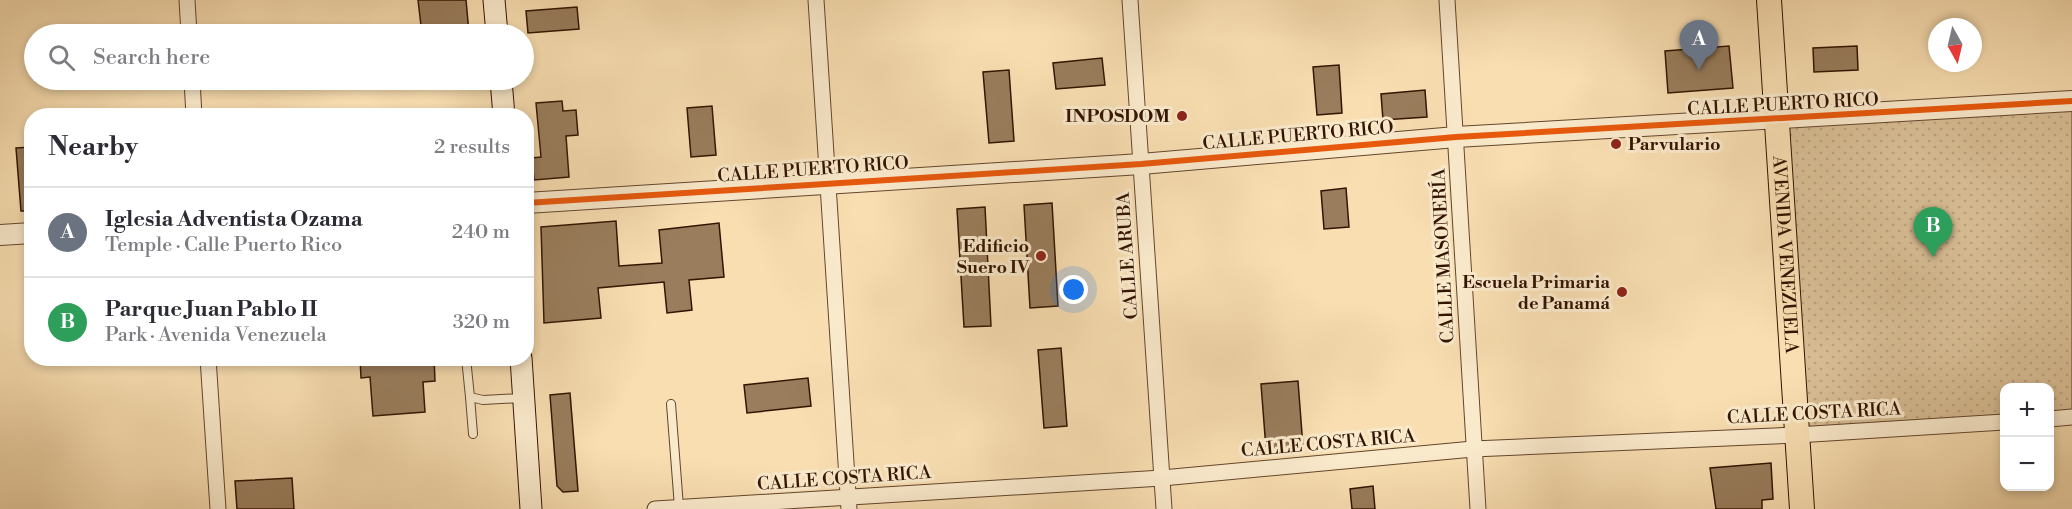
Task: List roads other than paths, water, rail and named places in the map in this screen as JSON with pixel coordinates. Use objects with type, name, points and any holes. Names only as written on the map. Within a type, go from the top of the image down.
[{"type":"main road","points":[[494,0],[496,24]]},
{"type":"main road","name":"AVENIDA VENEZUELA","points":[[1769,0],[1802,509]]},
{"type":"main road","points":[[502,90],[503,108]]},
{"type":"main road","points":[[522,366],[531,509]]},
{"type":"street","points":[[187,0],[188,24]]},
{"type":"street","points":[[816,0],[849,503]]},
{"type":"street","name":"CALLE ARUBA","points":[[1130,0],[1164,509]]},
{"type":"street","name":"CALLE MASONERÍA","points":[[1447,0],[1478,509]]},
{"type":"street","points":[[193,90],[194,108]]},
{"type":"street","name":"CALLE PUERTO RICO","points":[[534,202],[1141,164],[1456,137],[2072,101]]},
{"type":"street","points":[[0,235],[24,234]]},
{"type":"street","points":[[209,366],[218,509]]},
{"type":"street","points":[[2054,419],[2072,417]]},
{"type":"street","name":"CALLE COSTA RICA","points":[[655,509],[849,503],[1162,478],[1473,448],[1797,435],[2000,422]]},
{"type":"lane","points":[[467,366],[473,434]]},
{"type":"lane","points":[[470,397],[483,400],[524,398]]},
{"type":"lane","points":[[671,404],[679,507]]},
{"type":"place","name":"Iglesia Adventista Ozama","points":[[1699,70]]},
{"type":"place","name":"INPOSDOM","points":[[1182,116]]},
{"type":"place","name":"Parvulario","points":[[1616,144]]},
{"type":"place","name":"Edificio Suero IV","points":[[1041,256]]},
{"type":"place","name":"Parque Juan Pablo II","points":[[1933,257]]},
{"type":"place","name":"Escuela Primaria de Panamá","points":[[1622,292]]}]
